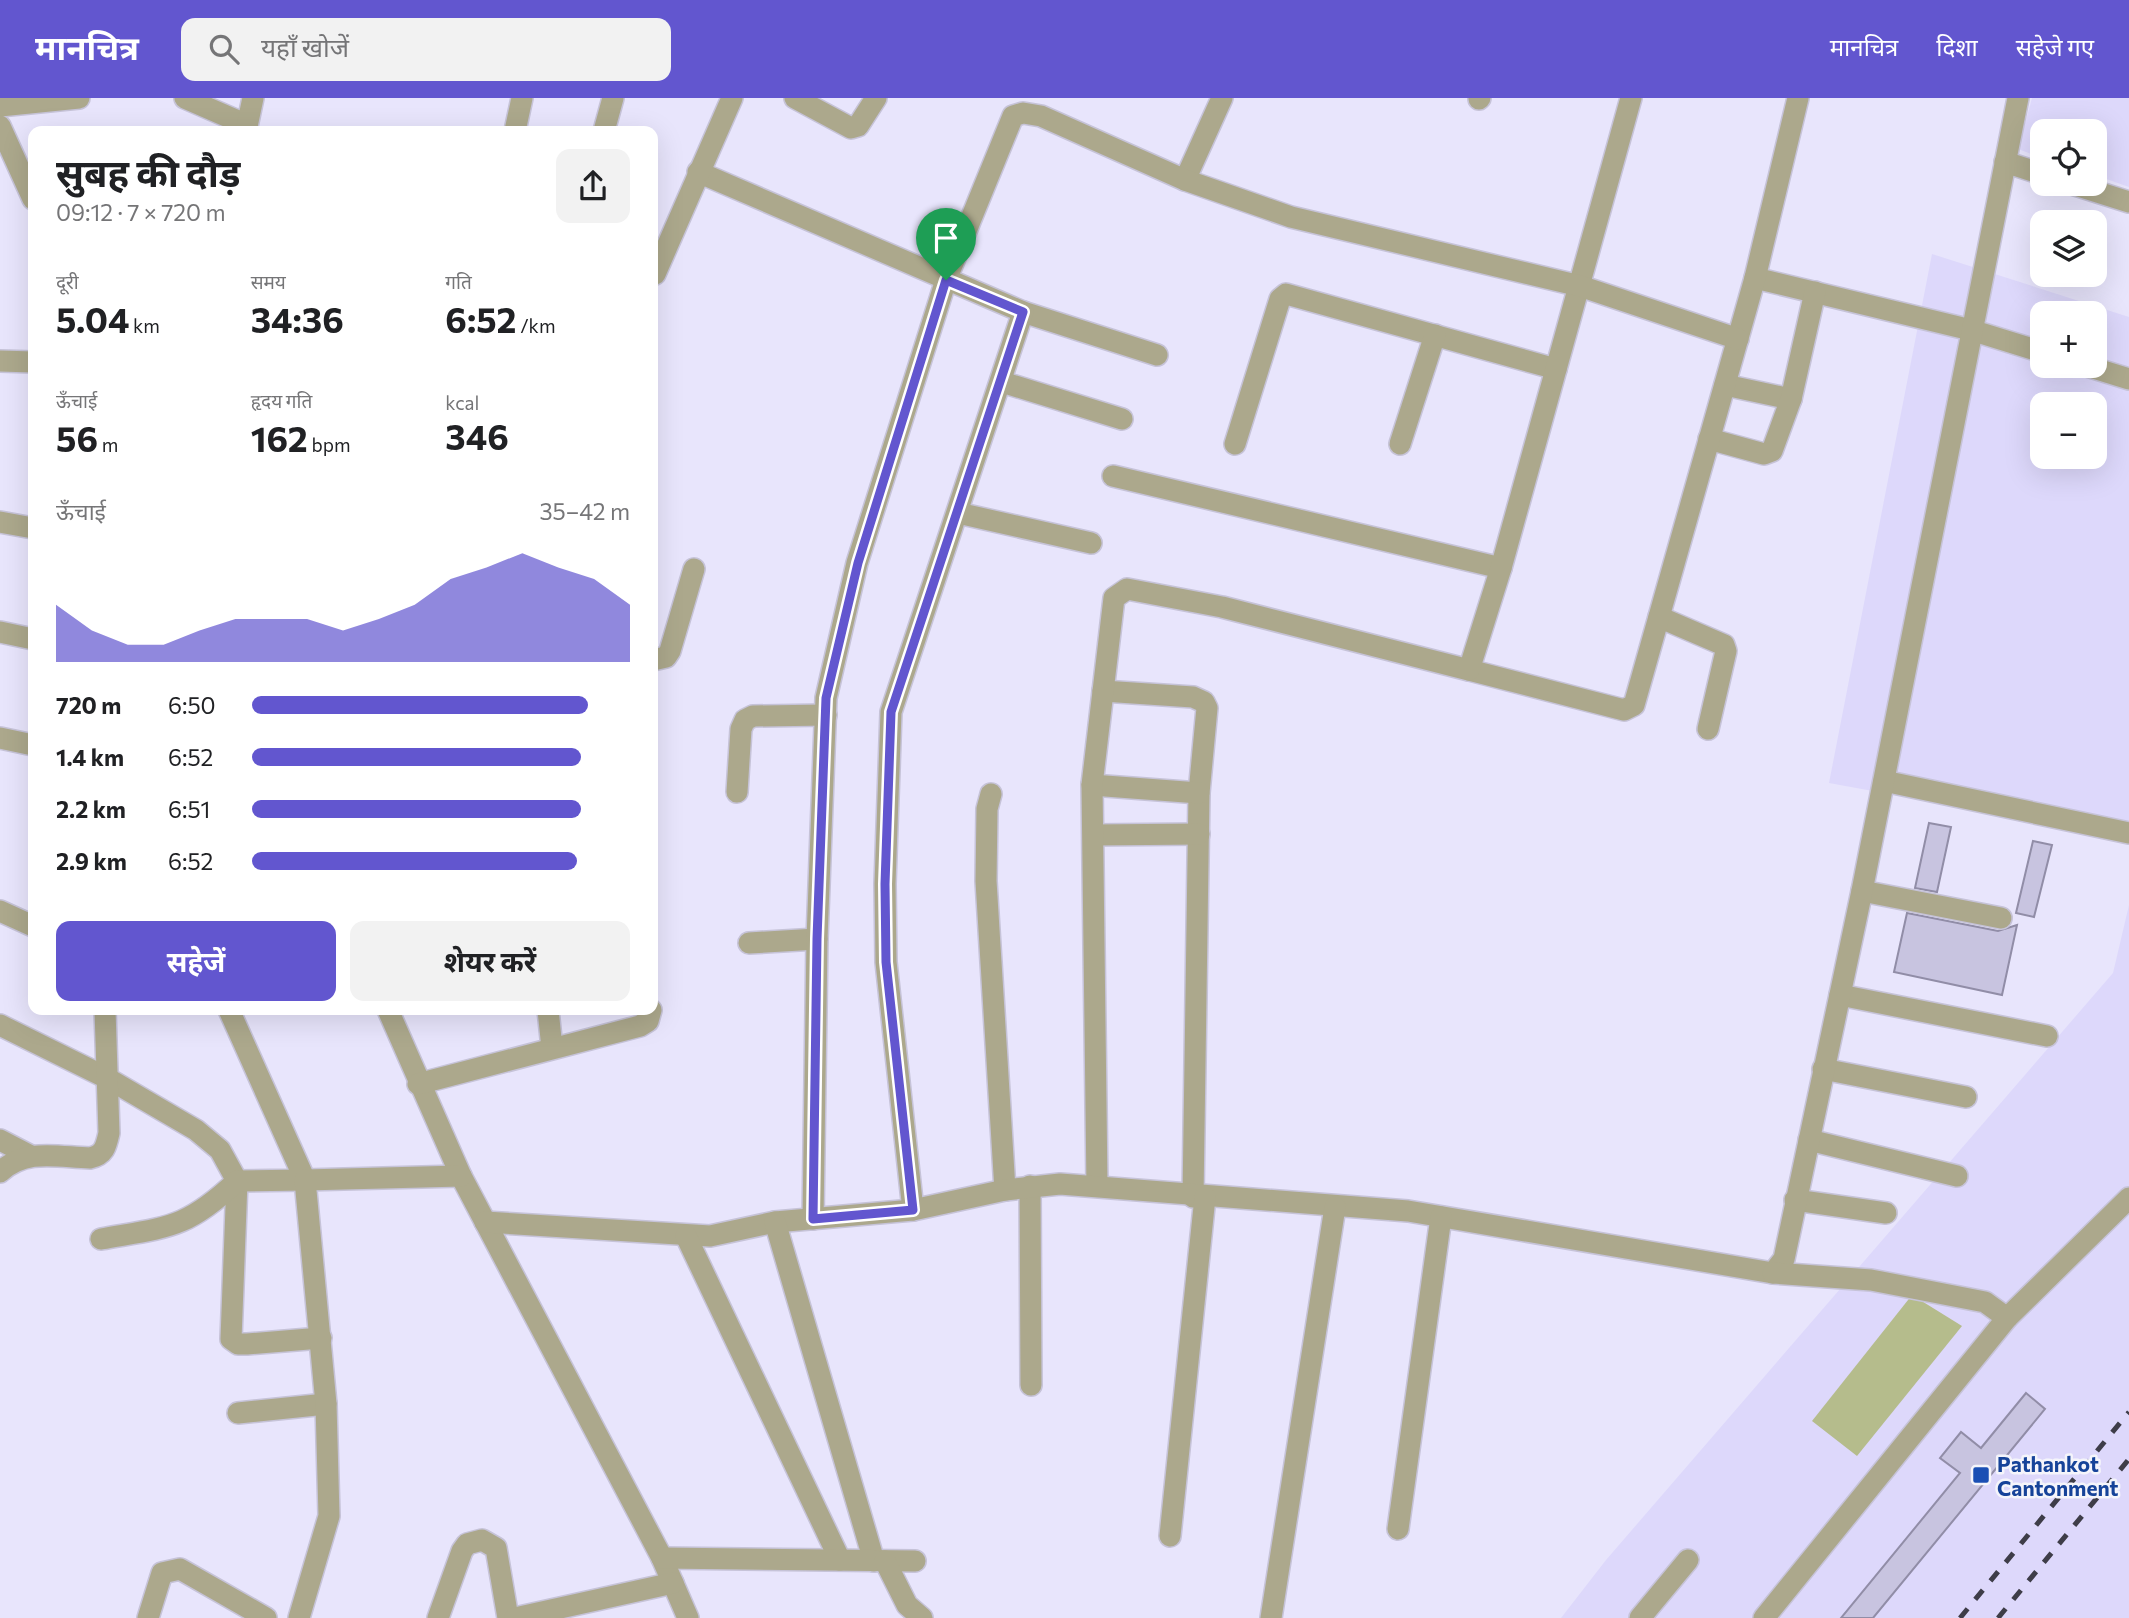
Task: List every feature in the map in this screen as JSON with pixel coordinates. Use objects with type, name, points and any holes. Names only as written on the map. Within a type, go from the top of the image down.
[{"type":"street","points":[[0,106],[79,98]]},
{"type":"street","points":[[185,98],[242,126]]},
{"type":"street","points":[[246,126],[253,98]]},
{"type":"street","points":[[516,126],[522,98]]},
{"type":"street","points":[[605,126],[613,98]]},
{"type":"street","points":[[658,267],[732,98]]},
{"type":"street","points":[[795,98],[851,128],[858,126],[876,98]]},
{"type":"street","points":[[1185,180],[1222,98]]},
{"type":"street","points":[[1469,670],[1501,568],[1631,98]]},
{"type":"street","points":[[1097,1186],[1092,785],[1112,608],[1119,592],[1127,589],[1222,607],[1628,709],[1634,705],[1755,278],[1798,98]]},
{"type":"street","points":[[1773,1273],[1784,1259],[1862,891],[2018,98]]},
{"type":"street","points":[[813,1219],[817,939],[826,715],[833,666],[858,563],[946,280],[1009,122],[1016,113],[1046,107],[1185,180],[1291,217],[1580,286],[1738,339]]},
{"type":"street","points":[[0,126],[28,188]]},
{"type":"street","points":[[2006,162],[2030,170]]},
{"type":"street","points":[[698,172],[1023,312],[1157,355]]},
{"type":"street","points":[[2107,195],[2129,202]]},
{"type":"street","points":[[1755,278],[1971,330],[2030,348]]},
{"type":"street","points":[[1709,439],[1769,453],[1791,399],[1815,292]]},
{"type":"street","points":[[1235,444],[1282,295],[1288,294],[1556,369]]},
{"type":"street","points":[[913,1210],[886,962],[885,884],[891,712],[1023,312]]},
{"type":"street","points":[[1401,444],[1435,335]]},
{"type":"street","points":[[0,361],[28,362]]},
{"type":"street","points":[[2107,372],[2129,379]]},
{"type":"street","points":[[1002,382],[1122,419]]},
{"type":"street","points":[[1725,385],[1791,399]]},
{"type":"street","points":[[1113,476],[1501,568]]},
{"type":"street","points":[[957,513],[1091,543]]},
{"type":"street","points":[[0,522],[28,527]]},
{"type":"street","points":[[658,658],[668,655],[694,569]]},
{"type":"street","points":[[1659,617],[1724,645],[1726,650],[1708,729]]},
{"type":"street","points":[[0,632],[28,638]]},
{"type":"street","points":[[1103,691],[1193,697],[1204,702],[1207,708],[1199,793],[1199,1197],[1170,1536]]},
{"type":"street","points":[[737,792],[741,729],[745,720],[753,716],[826,715]]},
{"type":"street","points":[[0,738],[28,744]]},
{"type":"street","points":[[1884,781],[2129,832]]},
{"type":"street","points":[[1092,785],[1199,793]]},
{"type":"street","points":[[991,794],[987,809],[986,881],[1005,1189]]},
{"type":"street","points":[[1094,835],[1199,834]]},
{"type":"street","points":[[1862,891],[2001,918]]},
{"type":"street","points":[[0,911],[28,924]]},
{"type":"street","points":[[749,943],[817,939]]},
{"type":"street","points":[[1840,995],[2047,1036]]},
{"type":"street","points":[[0,1172],[16,1159],[29,1155],[99,1156],[105,1149],[109,1133],[105,1015]]},
{"type":"street","points":[[231,1015],[305,1180],[326,1404],[329,1516],[299,1618]]},
{"type":"street","points":[[390,1015],[418,1084],[461,1176],[662,1558],[688,1618]]},
{"type":"street","points":[[549,1015],[552,1048]]},
{"type":"street","points":[[418,1084],[640,1026],[648,1021],[650,1015]]},
{"type":"street","points":[[0,1025],[107,1078],[196,1130],[220,1150],[237,1181],[231,1339],[238,1344],[247,1344],[321,1338]]},
{"type":"street","points":[[1823,1069],[1966,1097]]},
{"type":"street","points":[[0,1140],[29,1155]]},
{"type":"street","points":[[1809,1140],[1956,1176]]},
{"type":"street","points":[[101,1239],[172,1227],[207,1209],[237,1181],[461,1176]]},
{"type":"street","points":[[1030,1186],[1031,1385]]},
{"type":"street","points":[[485,1222],[710,1236],[775,1222],[913,1210],[1005,1189],[1030,1186],[1097,1186],[1441,1216],[1773,1273],[1871,1280],[1984,1302],[2007,1318]]},
{"type":"street","points":[[1764,1618],[2007,1318],[2129,1198]]},
{"type":"street","points":[[1796,1199],[1886,1213]]},
{"type":"street","points":[[1271,1618],[1335,1207]]},
{"type":"street","points":[[1398,1529],[1441,1216]]},
{"type":"street","points":[[775,1222],[880,1561],[907,1605],[922,1618]]},
{"type":"street","points":[[686,1236],[840,1560]]},
{"type":"street","points":[[238,1413],[326,1404]]},
{"type":"street","points":[[438,1618],[462,1551],[467,1544],[482,1540],[496,1548],[508,1618]]},
{"type":"street","points":[[662,1558],[915,1561]]},
{"type":"street","points":[[1640,1618],[1688,1560]]},
{"type":"street","points":[[148,1618],[162,1573],[180,1569],[266,1618]]},
{"type":"street","points":[[515,1618],[673,1583]]},
{"type":"shaded area","points":[[2032,98],[2129,98],[2129,187],[2107,179],[2107,119],[2030,119],[2030,154],[2018,149]]},
{"type":"shaded area","points":[[1932,254],[2079,301],[2030,301],[2030,378],[2107,378],[2107,310],[2129,317],[2129,838],[1829,783]]},
{"type":"shaded area","points":[[2129,905],[2129,1618],[1561,1618],[1606,1560],[2113,973]]},
{"type":"green space","points":[[1912,1295],[1962,1326],[1857,1456],[1812,1421]]},
{"type":"building","points":[[1929,823],[1951,827],[1937,892],[1915,888]]},
{"type":"building","points":[[2033,841],[2052,845],[2034,917],[2016,913]]},
{"type":"building","points":[[1907,913],[1998,931],[2017,925],[2002,995],[1894,972]]},
{"type":"building","points":[[2026,1393],[2045,1409],[1873,1618],[1841,1618],[1960,1473],[1940,1458],[1961,1432],[1981,1448]]},
{"type":"railway","points":[[1960,1618],[2129,1412]]},
{"type":"railway","points":[[1998,1618],[2129,1459]]},
{"type":"place","name":"Pathankot Cantonment","points":[[1981,1475]]},
{"type":"route","points":[[946,280],[1023,312],[891,712],[885,884],[886,962],[913,1210],[813,1219],[817,939],[826,698],[858,563],[946,280]]}]
